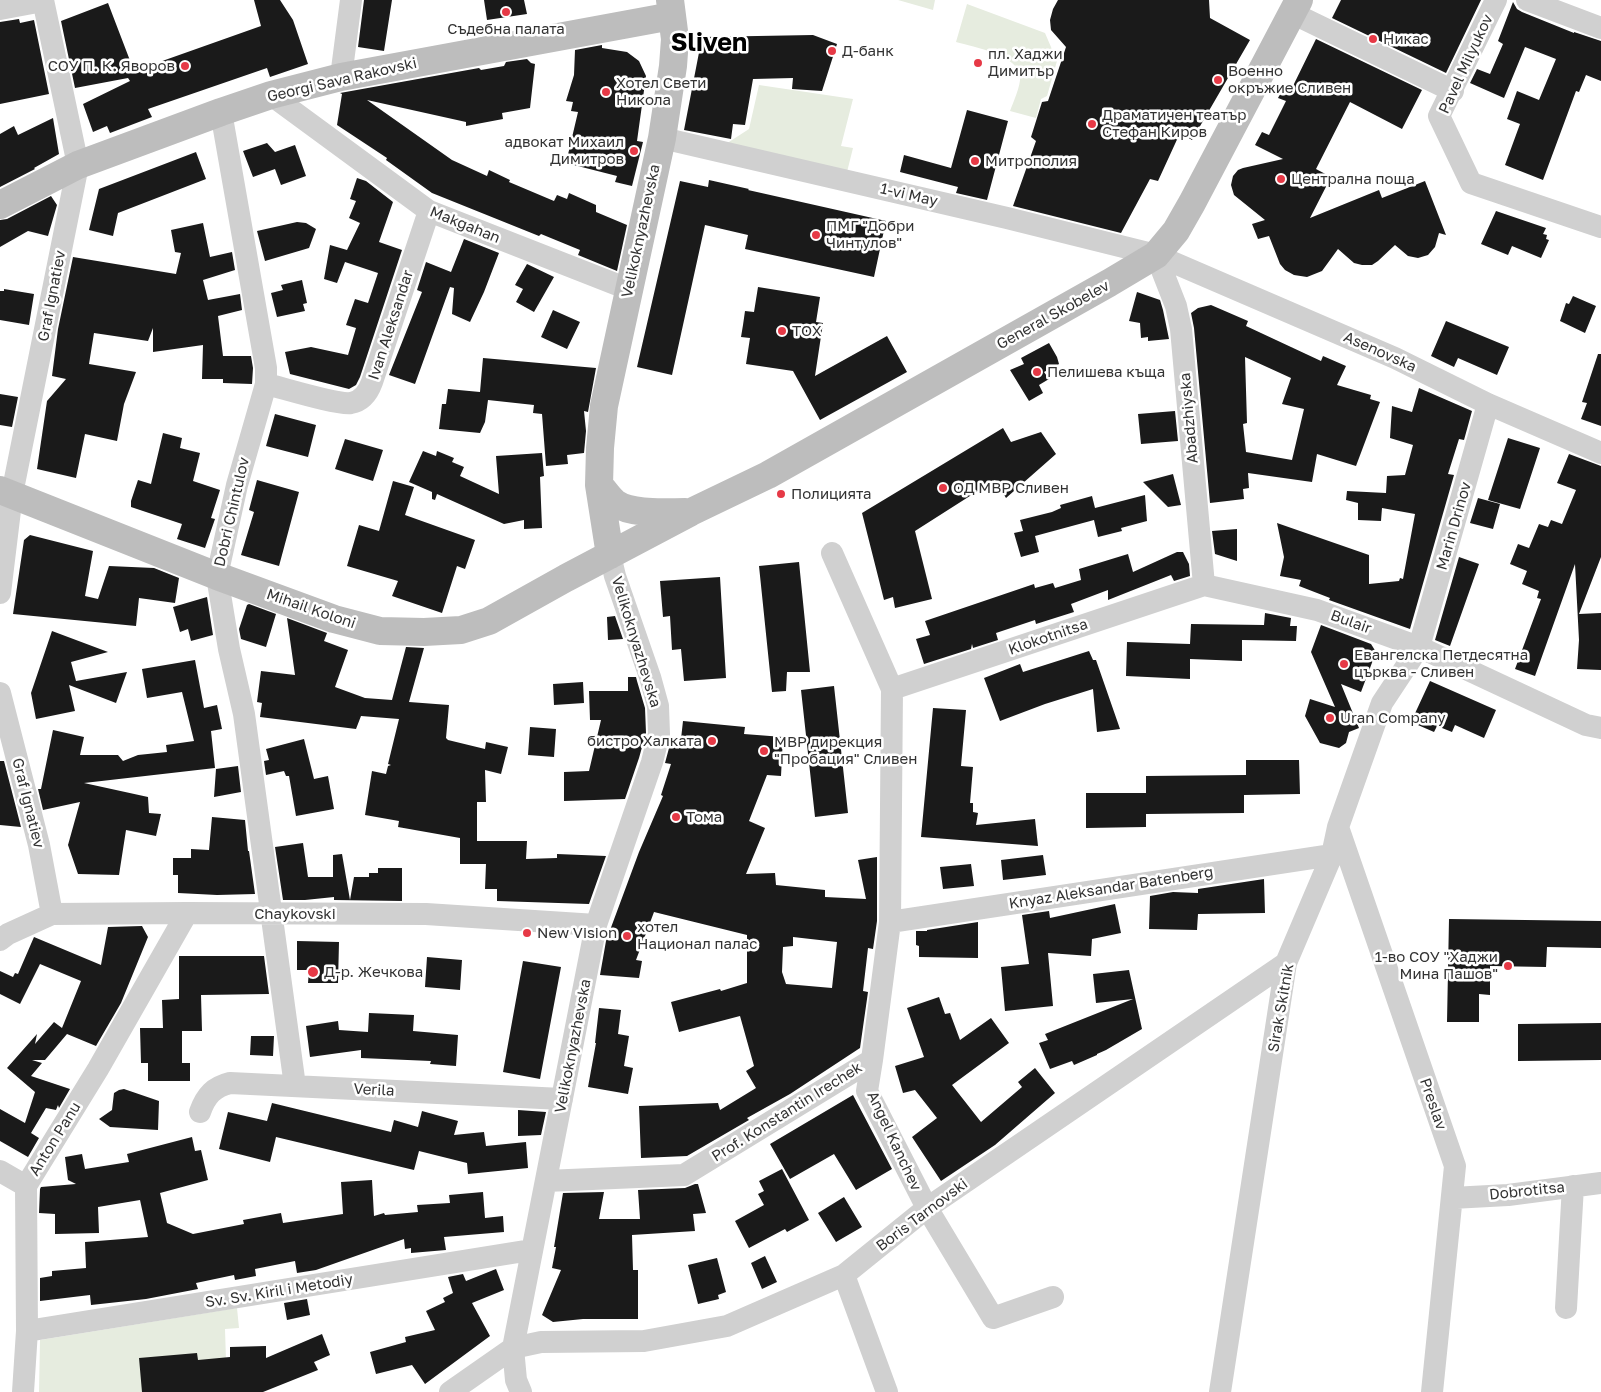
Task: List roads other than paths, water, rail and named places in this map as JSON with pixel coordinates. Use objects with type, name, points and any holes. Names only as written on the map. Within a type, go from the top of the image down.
[{"type":"street","points":[[341,77],[351,0]]},
{"type":"street","name":"Pavel Milyukov","points":[[1496,0],[1453,91],[1439,116],[1471,182],[1601,227]]},
{"type":"street","points":[[1527,0],[1601,28]]},
{"type":"street","points":[[0,9],[43,1]]},
{"type":"street","name":"Graf Ignatiev","points":[[0,593],[6,492],[78,165],[43,1]]},
{"type":"street","points":[[1296,6],[1453,91]]},
{"type":"street","name":"General Skobelev","points":[[610,555],[691,512],[768,475],[1156,255],[1176,231],[1192,203],[1296,6]]},
{"type":"street","name":"Georgi Sava Rakovski","points":[[0,205],[78,165],[271,95],[341,77],[671,8]]},
{"type":"street","name":"Velikoknyazhevska","points":[[522,1392],[516,1380],[512,1348],[596,925],[652,762],[659,734],[658,706],[650,677],[615,576],[599,485],[604,406],[662,138],[673,66],[674,39],[671,8]]},
{"type":"street","name":"Makgahan","points":[[271,95],[429,211],[628,289]]},
{"type":"street","name":"Dobri Chintulov","points":[[221,112],[266,368],[266,384],[237,485],[217,576],[229,649],[244,714],[295,1086]]},
{"type":"street","name":"1-vi May","points":[[662,138],[1156,255]]},
{"type":"street","name":"Ivan Aleksandar","points":[[266,384],[345,403],[353,403],[366,395],[370,390],[429,211]]},
{"type":"street","name":"Asenovska","points":[[1156,255],[1395,358],[1488,404],[1601,453]]},
{"type":"street","name":"Abadzhiyska","points":[[1156,255],[1176,306],[1181,330],[1204,585]]},
{"type":"street","name":"Marin Drinov","points":[[1419,647],[1488,404]]},
{"type":"street","points":[[599,485],[616,503],[634,509],[652,513],[691,512]]},
{"type":"street","name":"Mihail Koloni","points":[[6,492],[217,576],[334,619],[380,631],[424,632],[462,630],[489,621],[610,555]]},
{"type":"street","name":"Prof. Konstantin Irechek","points":[[546,1180],[684,1175],[872,1060],[890,922],[892,689],[832,554]]},
{"type":"street","name":"Bulair","points":[[1204,585],[1317,610],[1419,647],[1586,725],[1601,728]]},
{"type":"street","name":"Klokotnitsa","points":[[892,689],[1204,585]]},
{"type":"street","name":"Sirak Skitnik","points":[[1220,1392],[1286,963],[1332,855],[1338,827],[1382,703],[1419,647]]},
{"type":"street","name":"Graf Ignatiev","points":[[0,693],[39,845],[52,914]]},
{"type":"street","name":"Preslav","points":[[1338,827],[1455,1166],[1432,1392]]},
{"type":"street","name":"Knyaz Aleksandar Batenberg","points":[[890,922],[1332,855]]},
{"type":"street","name":"Anton Panu","points":[[23,1392],[27,1331],[26,1186],[98,1069],[188,913]]},
{"type":"street","name":"Chaykovski","points":[[0,940],[8,934],[52,914],[426,914],[596,925]]},
{"type":"street","name":"Boris Tarnovski","points":[[512,1348],[541,1342],[644,1341],[727,1326],[844,1275],[927,1208],[1286,963]]},
{"type":"street","name":"Angel Kanchev","points":[[872,1060],[867,1091],[927,1208],[993,1318],[1053,1298]]},
{"type":"street","name":"Verila","points":[[200,1112],[210,1092],[230,1082],[562,1099]]},
{"type":"street","points":[[0,1171],[26,1186]]},
{"type":"street","name":"Dobrotitsa","points":[[1452,1198],[1508,1195],[1601,1183]]},
{"type":"street","points":[[1566,1308],[1573,1186]]},
{"type":"street","name":"Sv. Sv. Kiril i Metodiy","points":[[27,1331],[531,1250]]},
{"type":"street","points":[[844,1275],[887,1392]]},
{"type":"street","points":[[450,1392],[512,1348]]},
{"type":"place","name":"Съдебна палата","points":[[506,12]]},
{"type":"place","name":"Никас","points":[[1373,39]]},
{"type":"place","name":"Д-банк","points":[[832,51]]},
{"type":"place","name":"пл. Хаджи Димитър","points":[[978,63]]},
{"type":"place","name":"СОУ П. К. Яворов","points":[[185,66]]},
{"type":"place","name":"Военно окръжие Сливен","points":[[1218,80]]},
{"type":"place","name":"Хотел Свети Никола","points":[[606,92]]},
{"type":"place","name":"Драматичен театър Стефан Киров","points":[[1092,124]]},
{"type":"place","name":"адвокат Михаил Димитров","points":[[634,151]]},
{"type":"place","name":"Митрополия","points":[[975,161]]},
{"type":"place","name":"Централна поща","points":[[1281,179]]},
{"type":"place","name":"ПМГ \"Добри Чинтулов\"","points":[[816,235]]},
{"type":"place","name":"ТОХ","points":[[782,331]]},
{"type":"place","name":"Пелишева къща","points":[[1037,372]]},
{"type":"place","name":"ОД МВР Сливен","points":[[943,488]]},
{"type":"place","name":"Полицията","points":[[781,494]]},
{"type":"place","name":"Евангелска Петдесятна църква - Сливен","points":[[1344,664]]},
{"type":"place","name":"Uran Company","points":[[1330,718]]},
{"type":"place","name":"бистро Халката","points":[[712,741]]},
{"type":"place","name":"МВР дирекция \"Пробация\" Сливен","points":[[764,751]]},
{"type":"place","name":"Тома","points":[[676,817]]},
{"type":"place","name":"New Vision","points":[[527,933]]},
{"type":"place","name":"хотел Национал палас","points":[[627,936]]},
{"type":"place","name":"1-во СОУ \"Хаджи Мина Пашов\"","points":[[1508,966]]},
{"type":"place","name":"Д-р. Жечкова","points":[[313,972]]},
{"type":"district","name":"Sliven","points":[[709,43]]}]
